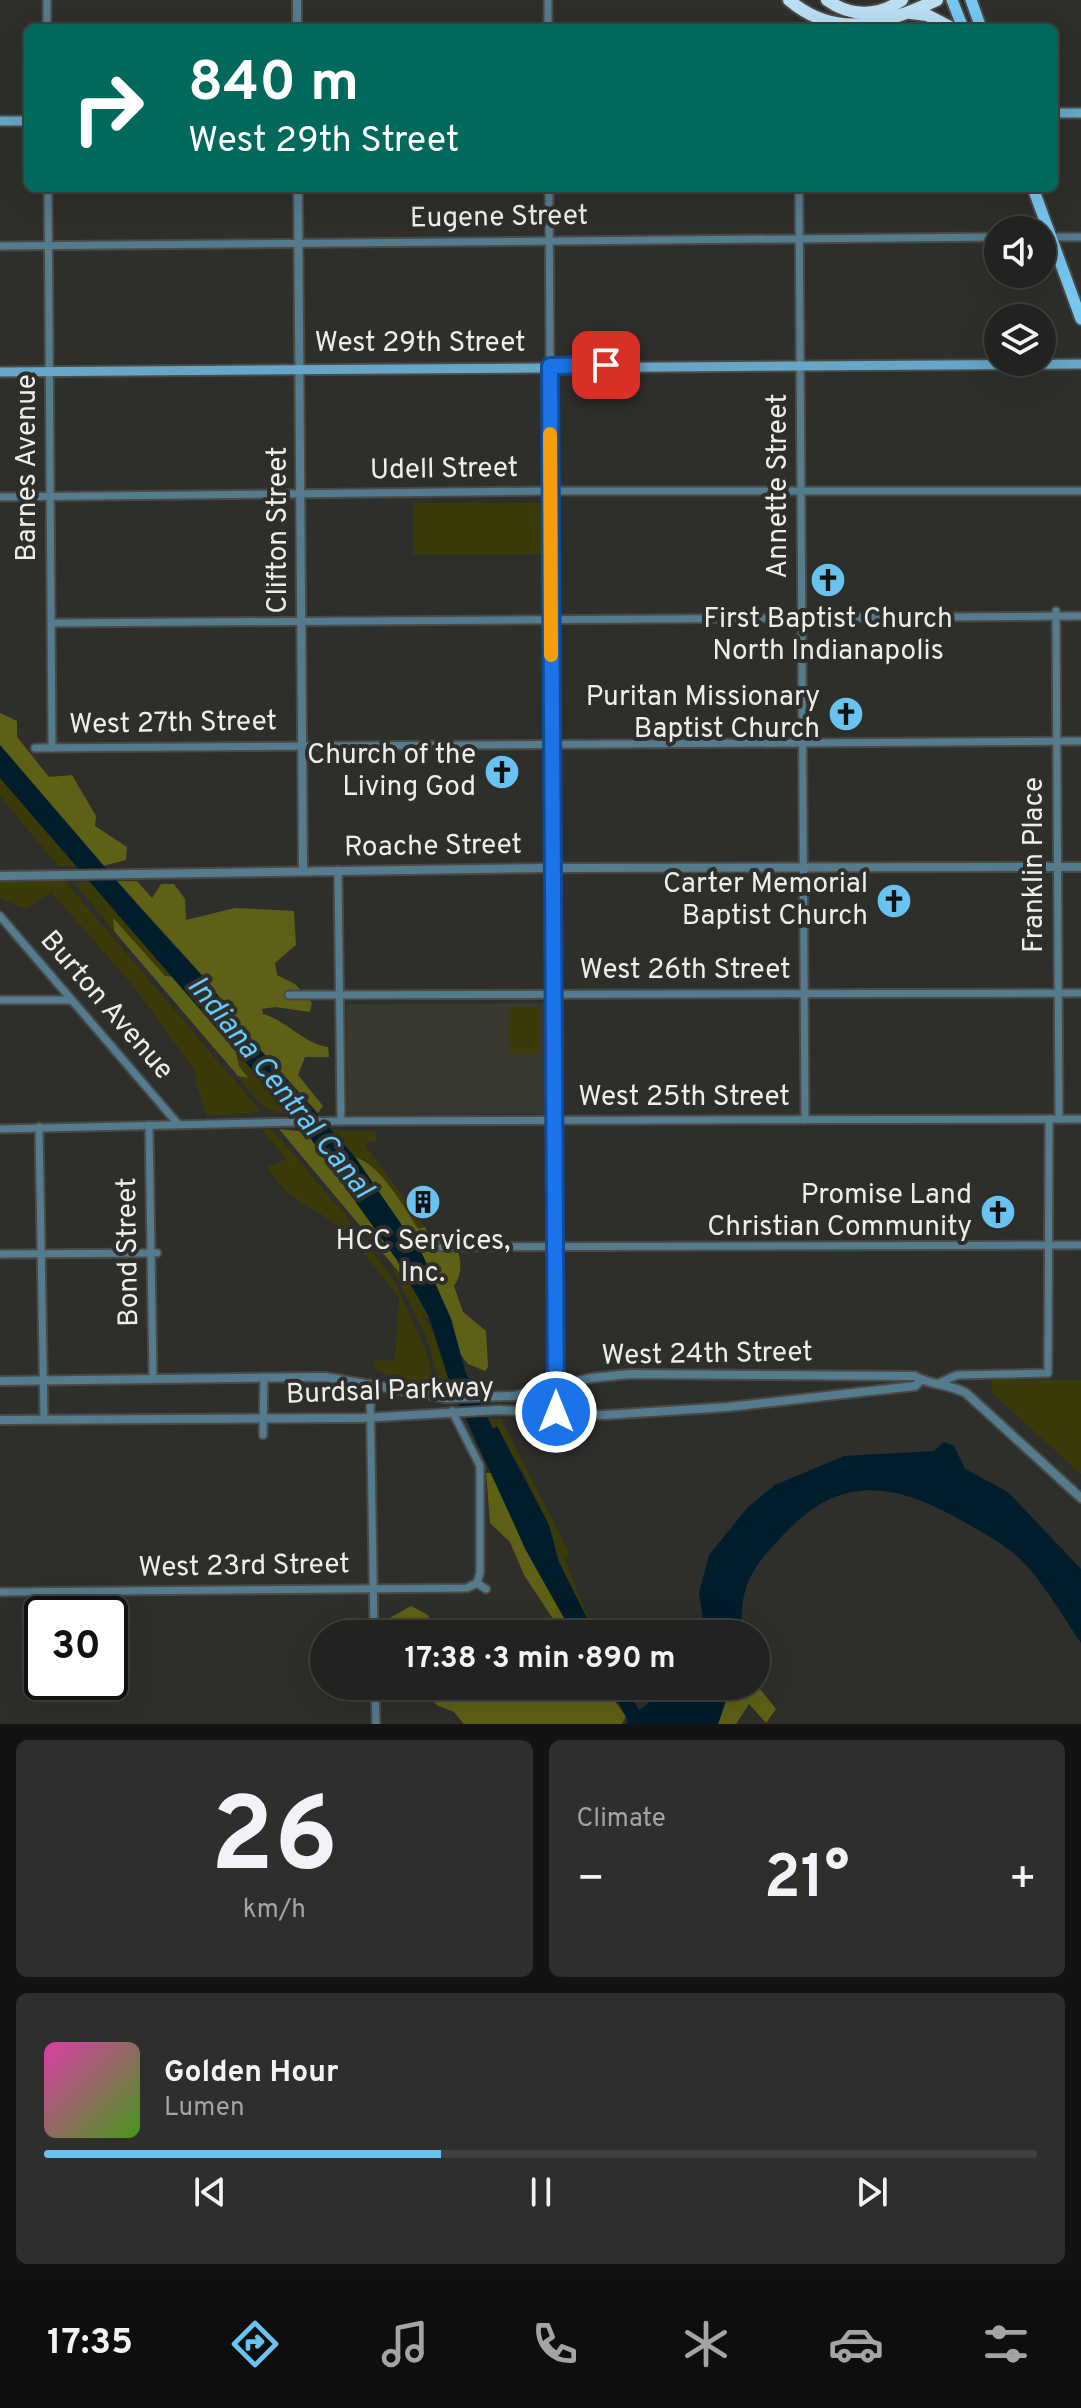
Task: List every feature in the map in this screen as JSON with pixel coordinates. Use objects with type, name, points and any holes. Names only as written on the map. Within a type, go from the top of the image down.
[{"type":"highway","points":[[789,0],[815,18],[836,24]]},
{"type":"highway","points":[[827,0],[850,11],[869,13],[887,9],[902,0]]},
{"type":"highway","points":[[872,24],[937,0]]},
{"type":"highway","points":[[908,13],[927,15],[944,24]]},
{"type":"main road","points":[[952,0],[961,24]]},
{"type":"main road","points":[[971,0],[980,24]]},
{"type":"main road","points":[[1058,113],[1081,113]]},
{"type":"main road","points":[[0,121],[24,121]]},
{"type":"main road","points":[[1034,192],[1040,216]]},
{"type":"main road","points":[[1056,260],[1081,319]]},
{"type":"main road","name":"West 29th Street","points":[[0,372],[300,367],[1081,364]]},
{"type":"street","points":[[47,0],[47,24]]},
{"type":"street","points":[[297,0],[297,24]]},
{"type":"street","points":[[548,0],[548,24]]},
{"type":"street","name":"Barnes Avenue","points":[[48,192],[52,748]]},
{"type":"street","name":"Clifton Street","points":[[298,192],[303,871]]},
{"type":"street","points":[[549,192],[556,1412]]},
{"type":"street","name":"Annette Street","points":[[799,192],[805,1120]]},
{"type":"street","name":"Eugene Street","points":[[0,246],[984,237]]},
{"type":"street","points":[[1056,237],[1081,237]]},
{"type":"street","name":"Udell Street","points":[[0,497],[551,491],[1081,491]]},
{"type":"street","points":[[52,623],[1056,613],[1081,616]]},
{"type":"street","name":"Franklin Place","points":[[1056,613],[1059,1119]]},
{"type":"street","name":"West 27th Street","points":[[35,748],[552,742],[1081,741]]},
{"type":"street","name":"Roache Street","points":[[0,876],[553,868],[1081,867]]},
{"type":"street","points":[[338,870],[338,1121]]},
{"type":"street","name":"Burton Avenue","points":[[0,916],[178,1124]]},
{"type":"street","name":"West 26th Street","points":[[289,995],[1081,993]]},
{"type":"street","points":[[0,1000],[70,1000]]},
{"type":"street","points":[[941,1382],[957,1375],[1048,1373],[1049,1119]]},
{"type":"street","name":"West 25th Street","points":[[0,1129],[338,1121],[1081,1119]]},
{"type":"street","name":"Bond Street","points":[[149,1125],[154,1253],[153,1379]]},
{"type":"street","points":[[39,1127],[44,1419]]},
{"type":"street","points":[[442,1247],[1081,1245]]},
{"type":"street","points":[[0,1254],[154,1253]]},
{"type":"street","name":"West 24th Street","points":[[493,1397],[630,1374],[915,1376],[921,1380],[941,1382]]},
{"type":"street","points":[[263,1435],[264,1377]]},
{"type":"street","name":"Burdsal Parkway","points":[[0,1381],[325,1377],[446,1398],[493,1397]]},
{"type":"street","name":"Burdsal Parkway","points":[[0,1420],[370,1417],[499,1410],[604,1415],[728,1407],[915,1386],[921,1380]]},
{"type":"street","points":[[941,1382],[966,1393],[1081,1498]]},
{"type":"street","points":[[370,1384],[374,1620]]},
{"type":"street","points":[[456,1411],[480,1466],[480,1573],[477,1583],[486,1589]]},
{"type":"street","name":"West 23rd Street","points":[[0,1592],[467,1588],[477,1583]]},
{"type":"street","points":[[375,1700],[376,1724]]},
{"type":"shaded area","points":[[413,503],[542,503],[542,554],[413,554]]},
{"type":"shaded area","points":[[0,713],[17,721],[17,737],[49,777],[72,775],[96,816],[95,826],[127,847],[126,860],[103,866],[5,752],[0,745]]},
{"type":"shaded area","points":[[0,778],[76,866],[60,866],[54,861],[0,796]]},
{"type":"shaded area","points":[[65,881],[261,1112],[207,1116],[194,1077],[197,1074],[135,988],[51,892],[26,909],[0,899],[0,882]]},
{"type":"shaded area","points":[[117,881],[137,881],[152,898],[161,884],[174,884],[185,899],[186,920],[235,908],[294,911],[296,945],[275,963],[277,975],[295,984],[312,1003],[310,1012],[275,1007],[262,1009],[263,1014],[310,1041],[328,1047],[329,1057],[305,1057],[298,1075],[323,1106],[318,1113],[240,1027],[209,983]]},
{"type":"shaded area","points":[[73,882],[91,882],[173,977],[165,976],[113,920],[114,931]]},
{"type":"shaded area","points":[[113,918],[165,976],[173,977],[235,1049],[239,1066],[248,1078],[238,1076],[114,931]]},
{"type":"shaded area","points":[[545,1003],[546,1114],[347,1115],[346,1004]]},
{"type":"shaded area","points":[[515,1007],[536,1007],[539,1013],[539,1050],[535,1054],[509,1054],[509,1011]]},
{"type":"shaded area","points":[[235,1050],[288,1113],[265,1107],[254,1096],[238,1076],[247,1078],[239,1066]]},
{"type":"shaded area","points":[[261,1129],[271,1129],[285,1144],[354,1226],[395,1282],[426,1351],[435,1388],[400,1381],[374,1368],[375,1359],[395,1361],[399,1297],[343,1231],[294,1197],[276,1180],[268,1167],[286,1159]]},
{"type":"shaded area","points":[[279,1129],[306,1132],[397,1260],[408,1283]]},
{"type":"shaded area","points":[[332,1130],[376,1131],[376,1142],[366,1142],[366,1146],[425,1227],[418,1229],[381,1176],[364,1159],[355,1157]]},
{"type":"shaded area","points":[[355,1157],[382,1176],[418,1229],[425,1227],[431,1239],[453,1239],[460,1262],[454,1286],[463,1312],[486,1331],[488,1367],[485,1371],[468,1364],[461,1355],[451,1319],[415,1238],[403,1227]]},
{"type":"shaded area","points":[[391,1265],[407,1281],[407,1278],[429,1317],[423,1317],[432,1329],[453,1389],[441,1388],[426,1336]]},
{"type":"shaded area","points":[[991,1380],[1081,1380],[1081,1474],[992,1393]]},
{"type":"shaded area","points":[[488,1419],[501,1419],[568,1550],[569,1555],[564,1558],[589,1620],[559,1562],[549,1525],[524,1474]]},
{"type":"shaded area","points":[[486,1473],[493,1473],[525,1549],[565,1620],[554,1620],[524,1575],[510,1542],[490,1523]]},
{"type":"shaded area","points":[[411,1606],[428,1615],[430,1620],[386,1620]]},
{"type":"shaded area","points":[[434,1700],[614,1700],[626,1716],[622,1724],[464,1724],[454,1712],[436,1705]]},
{"type":"shaded area","points":[[726,1700],[769,1700],[776,1709],[766,1723],[749,1704],[736,1724],[718,1724]]},
{"type":"water","name":"Indiana Central Canal","points":[[0,745],[209,983],[240,1027],[355,1157],[403,1227],[415,1238],[451,1319],[465,1371],[493,1429],[497,1426],[549,1525],[559,1562],[588,1620],[565,1620],[525,1548],[450,1384],[429,1317],[397,1260],[306,1132],[0,778]]},
{"type":"water","points":[[944,1442],[954,1446],[965,1469],[1008,1492],[1081,1569],[1081,1643],[1037,1578],[1006,1548],[935,1507],[890,1492],[869,1490],[848,1493],[827,1501],[785,1533],[750,1578],[742,1620],[703,1620],[699,1593],[709,1555],[748,1507],[775,1485],[844,1456],[934,1451]]},
{"type":"water","points":[[633,1700],[639,1710],[653,1700],[726,1700],[718,1724],[626,1724],[628,1721],[618,1702],[612,1702]]},
{"type":"slow traffic","points":[[550,434],[551,655]]},
{"type":"place","name":"First Baptist Church North Indianapolis","points":[[828,580]]},
{"type":"place","name":"Puritan Missionary Baptist Church","points":[[846,714]]},
{"type":"place","name":"Church of the Living God","points":[[502,772]]},
{"type":"place","name":"Carter Memorial Baptist Church","points":[[894,901]]},
{"type":"place","name":"HCC Services, Inc.","points":[[423,1202]]},
{"type":"place","name":"Promise Land Christian Community","points":[[998,1212]]},
{"type":"route","points":[[556,1412],[550,366],[606,365]]}]
